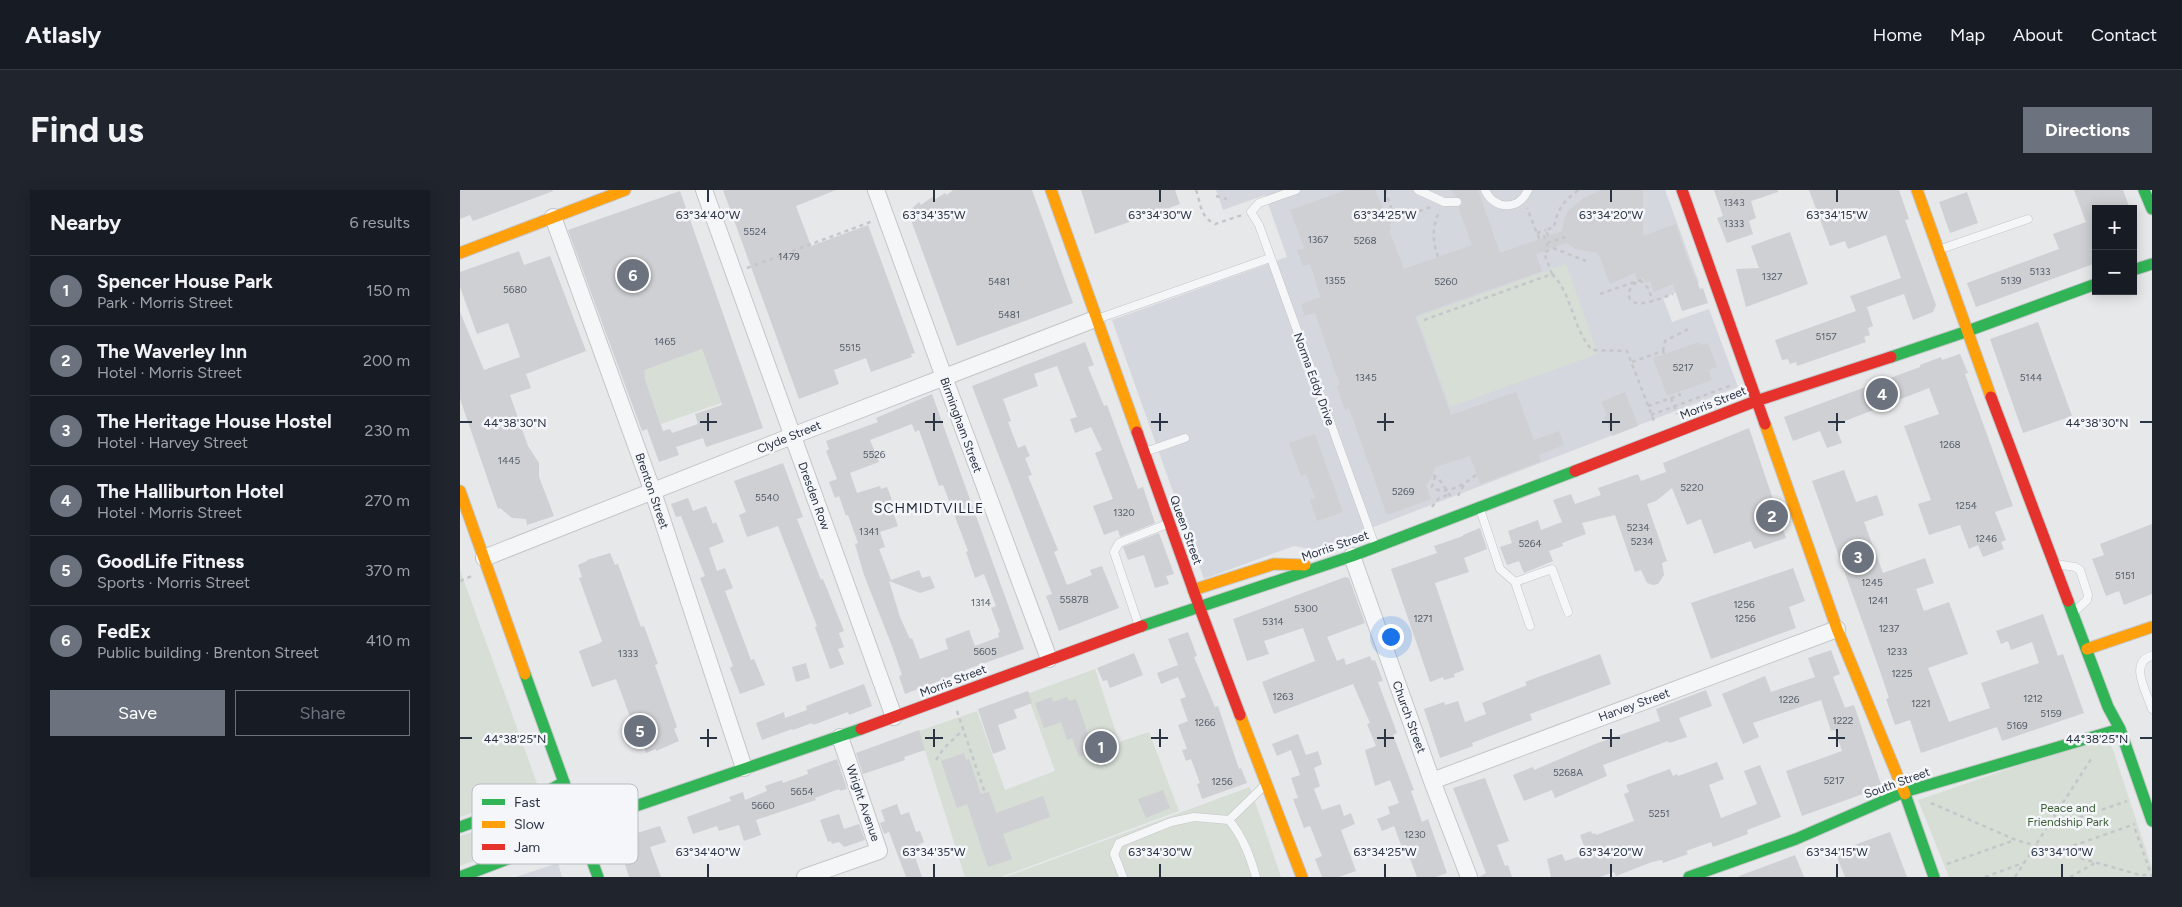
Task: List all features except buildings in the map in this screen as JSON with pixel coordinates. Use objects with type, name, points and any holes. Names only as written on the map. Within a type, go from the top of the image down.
[{"type":"street","points":[[460,253],[625,190]]},
{"type":"street","name":"Dresden Row","points":[[704,190],[894,717]]},
{"type":"street","name":"Birmingham Street","points":[[876,190],[1049,659]]},
{"type":"street","name":"Queen Street","points":[[1051,190],[1193,590],[1302,877]]},
{"type":"street","points":[[1682,190],[1837,629],[1904,792],[1933,873]]},
{"type":"street","points":[[1917,190],[2108,707],[2120,729],[2147,790],[2152,820]]},
{"type":"street","points":[[2144,190],[2152,209]]},
{"type":"street","name":"Brenton Street","points":[[553,218],[653,492],[744,768]]},
{"type":"street","points":[[2137,269],[2152,264]]},
{"type":"street","name":"Morris Street","points":[[638,805],[840,737],[1049,659],[1199,606],[1352,556],[1756,401],[1968,331],[2092,285]]},
{"type":"street","name":"Clyde Street","points":[[484,558],[792,436],[1096,320]]},
{"type":"street","points":[[460,491],[564,782],[561,784]]},
{"type":"street","name":"Church Street","points":[[1352,556],[1432,781],[1469,877]]},
{"type":"street","points":[[1193,590],[1274,564],[1321,565]]},
{"type":"street","points":[[2087,649],[2152,627]]},
{"type":"street","name":"Harvey Street","points":[[1432,781],[1837,629]]},
{"type":"street","points":[[2098,645],[2103,659]]},
{"type":"street","points":[[2119,703],[2120,729]]},
{"type":"street","name":"South Street","points":[[1689,877],[1796,839],[1904,792],[2120,729]]},
{"type":"street","name":"Wright Avenue","points":[[805,877],[879,851],[840,737]]},
{"type":"street","points":[[460,827],[472,823]]},
{"type":"street","name":"Morris Street","points":[[460,876],[493,864]]},
{"type":"street","points":[[594,864],[598,877]]},
{"type":"lane","points":[[1247,213],[1259,203],[1296,190]]},
{"type":"lane","points":[[1418,190],[1444,202],[1457,202]]},
{"type":"lane","points":[[1485,191],[1489,198],[1501,205],[1515,204],[1521,201],[1528,190]]},
{"type":"lane","name":"Norma Eddy Drive","points":[[1247,213],[1259,225],[1375,547]]},
{"type":"lane","points":[[1939,250],[2028,219]]},
{"type":"lane","points":[[1096,320],[1270,258]]},
{"type":"lane","points":[[1144,453],[1185,438]]},
{"type":"lane","points":[[1479,507],[1500,569],[1515,582],[1530,626]]},
{"type":"lane","points":[[1139,627],[1114,552],[1119,543],[1169,523]]},
{"type":"lane","points":[[2054,564],[2075,567],[2080,570],[2088,595],[2087,600],[2073,613]]},
{"type":"lane","points":[[1515,582],[1552,569],[1568,612]]},
{"type":"lane","points":[[2152,656],[2140,663],[2139,672],[2152,709]]},
{"type":"lane","points":[[1229,820],[1266,784]]},
{"type":"lane","points":[[1123,877],[1114,854],[1119,843],[1171,822],[1194,817],[1229,820],[1250,856],[1256,877]]},
{"type":"path","points":[[1196,190],[1204,217],[1208,221],[1215,224],[1247,213]]},
{"type":"path","points":[[1385,190],[1395,219]]},
{"type":"path","points":[[1537,233],[1554,227],[1562,204],[1579,190]]},
{"type":"path","points":[[1216,196],[1227,199]]},
{"type":"path","points":[[1521,201],[1529,211],[1539,238],[1544,236],[1549,250],[1544,252],[1552,274],[1562,284],[1582,340],[1592,350],[1627,351],[1660,439]]},
{"type":"path","points":[[1389,222],[1444,202]]},
{"type":"path","points":[[1438,257],[1434,244],[1434,221],[1444,202]]},
{"type":"path","points":[[734,273],[886,216]]},
{"type":"path","points":[[1546,230],[1548,236]]},
{"type":"path","points":[[1547,243],[1564,237]]},
{"type":"path","points":[[1553,248],[1586,261]]},
{"type":"path","points":[[1424,320],[1552,274]]},
{"type":"path","points":[[1600,294],[1642,280],[1653,300]]},
{"type":"path","points":[[1636,282],[1629,290],[1632,302],[1639,304],[1673,294]]},
{"type":"path","points":[[1632,362],[1664,352],[1665,341],[1690,328]]},
{"type":"path","points":[[1652,415],[1733,385]]},
{"type":"path","points":[[1648,406],[1680,395],[1678,392]]},
{"type":"path","points":[[1671,398],[1674,407]]},
{"type":"path","points":[[1430,511],[1435,502],[1448,495],[1446,490],[1442,482],[1434,475],[1432,487],[1438,491],[1446,490],[1465,483],[1477,474]]},
{"type":"path","points":[[1458,502],[1458,494],[1465,483]]},
{"type":"path","points":[[460,581],[466,578]]},
{"type":"path","points":[[960,720],[985,793]]},
{"type":"path","points":[[936,760],[944,748],[963,730]]},
{"type":"path","points":[[2016,877],[2093,756],[2101,753]]},
{"type":"path","points":[[2048,828],[2126,802],[2147,790]]},
{"type":"path","points":[[1930,803],[2016,840],[2140,875],[2152,875]]},
{"type":"path","points":[[2056,852],[2152,820]]},
{"type":"path","points":[[1933,873],[2016,840]]},
{"type":"path","points":[[2070,877],[2096,862]]},
{"type":"path","points":[[1984,877],[2025,863]]},
{"type":"shaded area","points":[[1216,190],[1665,190],[1699,283],[1663,298],[1672,322],[1709,309],[1738,387],[1314,550],[1294,546],[1204,579],[1112,320],[1287,257],[1265,195],[1223,210]]},
{"type":"shaded area","points":[[558,864],[562,877],[516,877]]},
{"type":"green space","points":[[1566,264],[1598,354],[1450,407],[1417,317]]},
{"type":"green space","points":[[702,349],[721,403],[661,424],[642,370]]},
{"type":"green space","points":[[460,570],[537,784],[472,784],[472,813],[460,817]]},
{"type":"green space","points":[[1095,669],[1119,742],[1149,732],[1179,811],[1001,877],[965,877],[919,731],[977,711],[1005,790],[1055,771],[1027,694]]},
{"type":"green space","name":"Peace and Friendship Park","points":[[2108,735],[2152,868],[2152,877],[1949,877],[1918,800]]},
{"type":"green space","points":[[1250,787],[1281,877],[1005,877]]},
{"type":"green space","points":[[472,832],[472,861],[460,866],[460,836]]},
{"type":"traffic: fast","points":[[2144,190],[2152,209]]},
{"type":"traffic: fast","points":[[2137,269],[2152,264]]},
{"type":"traffic: fast","points":[[1891,357],[2092,285]]},
{"type":"traffic: fast","points":[[1142,626],[1352,556],[1575,471]]},
{"type":"traffic: fast","points":[[2068,601],[2108,707],[2120,729],[2152,821]]},
{"type":"traffic: fast","points":[[525,674],[565,784]]},
{"type":"traffic: fast","points":[[638,805],[861,729]]},
{"type":"traffic: fast","points":[[1689,877],[1796,839],[1904,792],[2120,729]]},
{"type":"traffic: fast","points":[[560,784],[564,782]]},
{"type":"traffic: fast","points":[[1905,794],[1934,877]]},
{"type":"traffic: fast","points":[[460,827],[472,823]]},
{"type":"traffic: fast","points":[[460,877],[495,864]]},
{"type":"traffic: fast","points":[[593,864],[598,877]]},
{"type":"traffic: slow","points":[[460,253],[625,190]]},
{"type":"traffic: slow","points":[[1051,190],[1137,432]]},
{"type":"traffic: slow","points":[[1917,190],[1991,397]]},
{"type":"traffic: slow","points":[[1765,424],[1837,629],[1905,794]]},
{"type":"traffic: slow","points":[[460,491],[525,674]]},
{"type":"traffic: slow","points":[[1193,590],[1274,564],[1305,565]]},
{"type":"traffic: slow","points":[[2087,649],[2152,627]]},
{"type":"traffic: slow","points":[[1240,715],[1302,877]]},
{"type":"traffic: jam","points":[[1682,190],[1765,424]]},
{"type":"traffic: jam","points":[[1575,471],[1756,401],[1891,357]]},
{"type":"traffic: jam","points":[[1991,397],[2068,601]]},
{"type":"traffic: jam","points":[[1137,432],[1240,715]]},
{"type":"traffic: jam","points":[[861,729],[1142,626]]},
{"type":"place","name":"FedEx","points":[[633,275]]},
{"type":"place","name":"The Halliburton Hotel","points":[[1882,394]]},
{"type":"place","name":"The Waverley Inn","points":[[1772,516]]},
{"type":"place","name":"The Heritage House Hostel","points":[[1858,557]]},
{"type":"place","name":"GoodLife Fitness","points":[[640,731]]},
{"type":"place","name":"Spencer House Park","points":[[1101,747]]},
{"type":"district","name":"SCHMIDTVILLE","points":[[929,508]]}]
